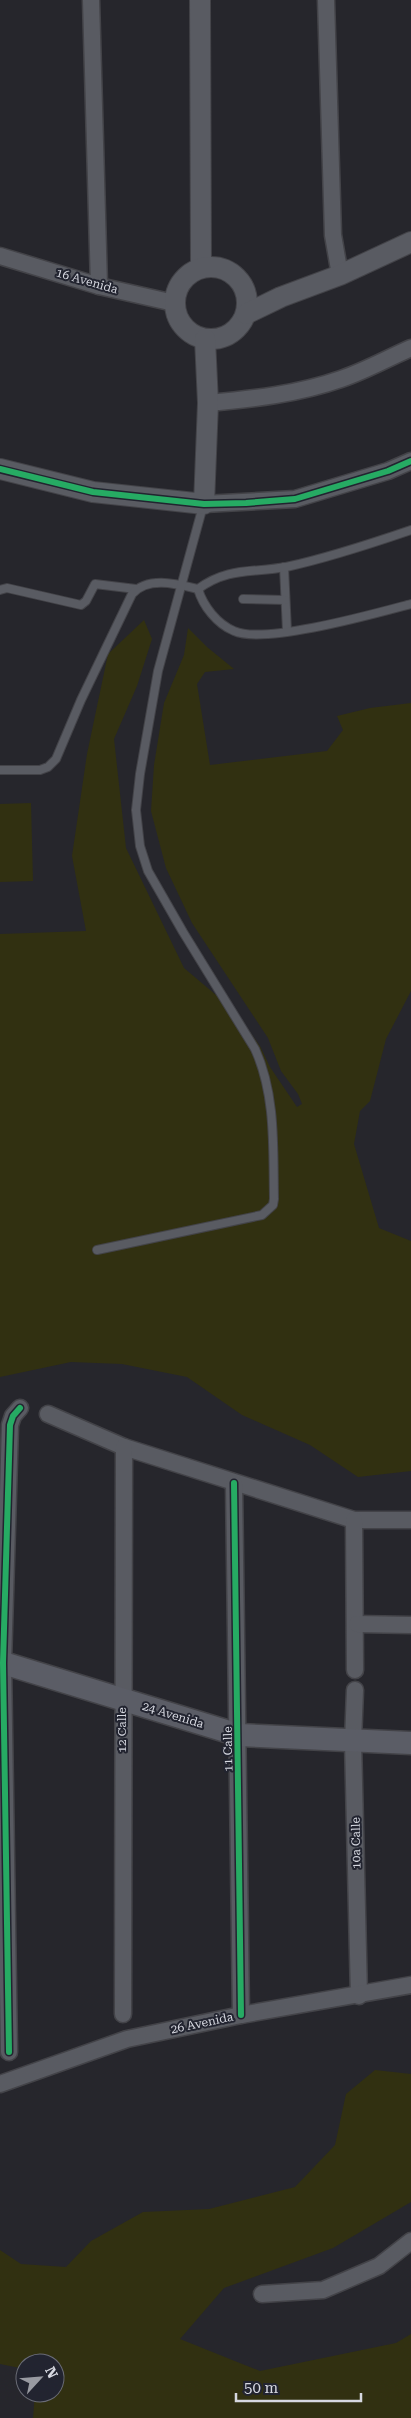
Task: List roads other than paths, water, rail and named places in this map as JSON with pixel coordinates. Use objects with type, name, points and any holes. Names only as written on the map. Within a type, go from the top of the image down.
[{"type":"main road","name":"24 Avenida","points":[[2,1663],[239,1735],[411,1743]]},
{"type":"street","points":[[91,0],[99,286]]},
{"type":"street","points":[[200,0],[201,268]]},
{"type":"street","points":[[326,0],[333,235],[340,275]]},
{"type":"street","points":[[245,304],[281,297],[340,275],[411,242]]},
{"type":"street","name":"16 Avenida","points":[[0,256],[99,286],[174,303]]},
{"type":"street","points":[[212,267],[228,272],[241,284],[245,304],[240,325],[230,334],[218,339],[205,340],[193,335],[183,327],[176,316],[174,303],[176,291],[190,273],[201,268],[212,267]]},
{"type":"street","points":[[204,504],[208,403],[205,340]]},
{"type":"street","points":[[208,403],[260,398],[312,388],[342,379],[411,348]]},
{"type":"street","points":[[0,469],[93,492],[204,504],[296,500],[411,462]]},
{"type":"street","points":[[9,2052],[2,1663],[10,1425],[13,1416],[20,1408]]},
{"type":"street","points":[[48,1414],[124,1447],[354,1520],[411,1520]]},
{"type":"street","name":"12 Calle","points":[[123,2014],[122,1699],[124,1447]]},
{"type":"street","name":"11 Calle","points":[[234,1483],[239,1735],[241,2014]]},
{"type":"street","points":[[354,1520],[357,1624],[355,1670]]},
{"type":"street","points":[[357,1624],[411,1625]]},
{"type":"street","name":"10a Calle","points":[[355,1690],[353,1741],[359,1996]]},
{"type":"street","name":"26 Avenida","points":[[0,2084],[127,2039],[241,2014],[359,1996],[411,1985]]},
{"type":"street","points":[[262,2294],[324,2290],[379,2266],[411,2241]]},
{"type":"lane","points":[[97,1250],[262,1215],[273,1205],[274,1199],[272,1119],[263,1067],[255,1049],[148,871],[140,846],[136,810],[140,774],[158,671],[204,504]]},
{"type":"lane","points":[[0,770],[40,770],[48,767],[56,759],[85,691],[136,589],[150,583],[182,585],[198,589],[218,576],[251,569],[284,567],[361,548],[411,530]]},
{"type":"lane","points":[[284,567],[287,631]]},
{"type":"lane","points":[[0,590],[7,588],[81,604],[86,602],[95,584],[136,589]]},
{"type":"lane","points":[[198,589],[208,609],[217,620],[235,632],[255,634],[343,622],[411,604]]},
{"type":"lane","points":[[242,599],[285,600]]}]
